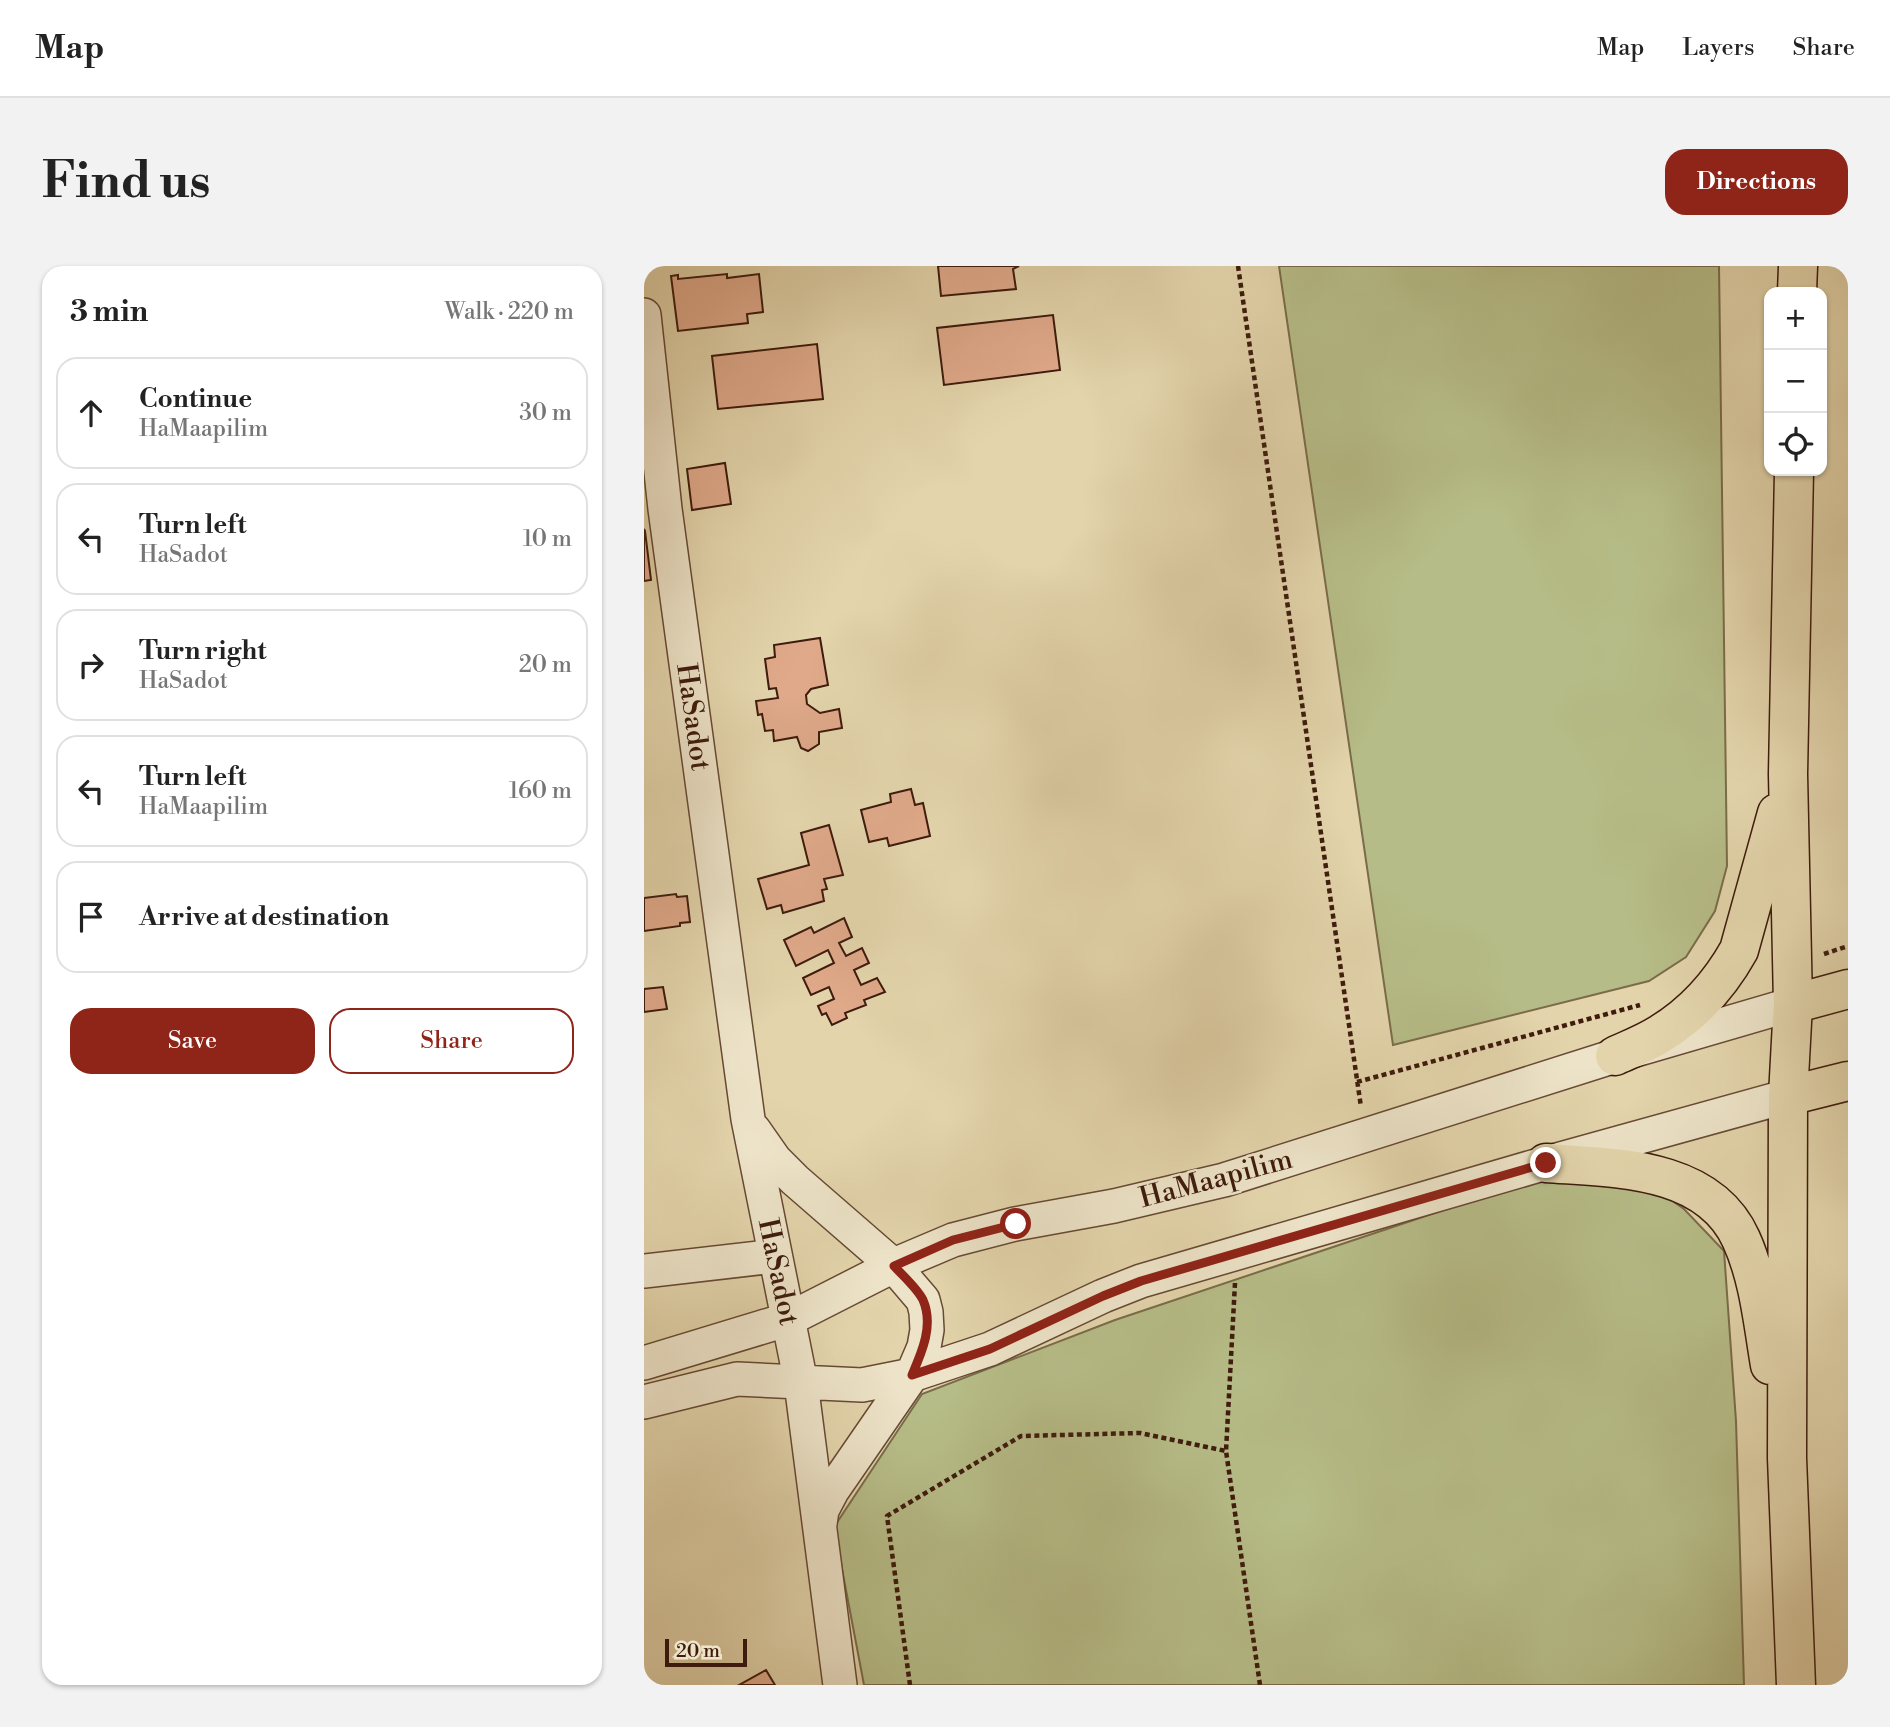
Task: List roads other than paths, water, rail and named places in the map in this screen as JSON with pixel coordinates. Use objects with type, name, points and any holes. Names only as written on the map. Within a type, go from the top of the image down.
[{"type":"highway","points":[[1797,287],[1798,266]]},
{"type":"highway","points":[[1794,476],[1788,774],[1819,997],[1820,1088],[1787,1458],[1796,1685]]},
{"type":"highway","points":[[1615,1056],[1659,1035],[1688,1014],[1728,970],[1739,950],[1788,774]]},
{"type":"highway","points":[[1546,1163],[1627,1169],[1664,1176],[1691,1188],[1729,1218],[1741,1239],[1757,1292],[1787,1458]]},
{"type":"street","name":"HaSadot","points":[[644,315],[654,510],[748,1119],[801,1383],[840,1685]]},
{"type":"street","name":"HaMaapilim","points":[[644,1363],[789,1319],[894,1266],[953,1240],[1212,1183],[1615,1056],[1819,997]]},
{"type":"street","points":[[644,1402],[737,1379],[862,1385],[912,1375],[990,1349],[1141,1281],[1546,1163],[1820,1088]]},
{"type":"street","name":"HaSadot","points":[[748,1119],[775,1160],[894,1266],[923,1300],[926,1312],[924,1347],[912,1375],[832,1491],[822,1510],[819,1531]]},
{"type":"street","points":[[644,1271],[775,1256]]}]
